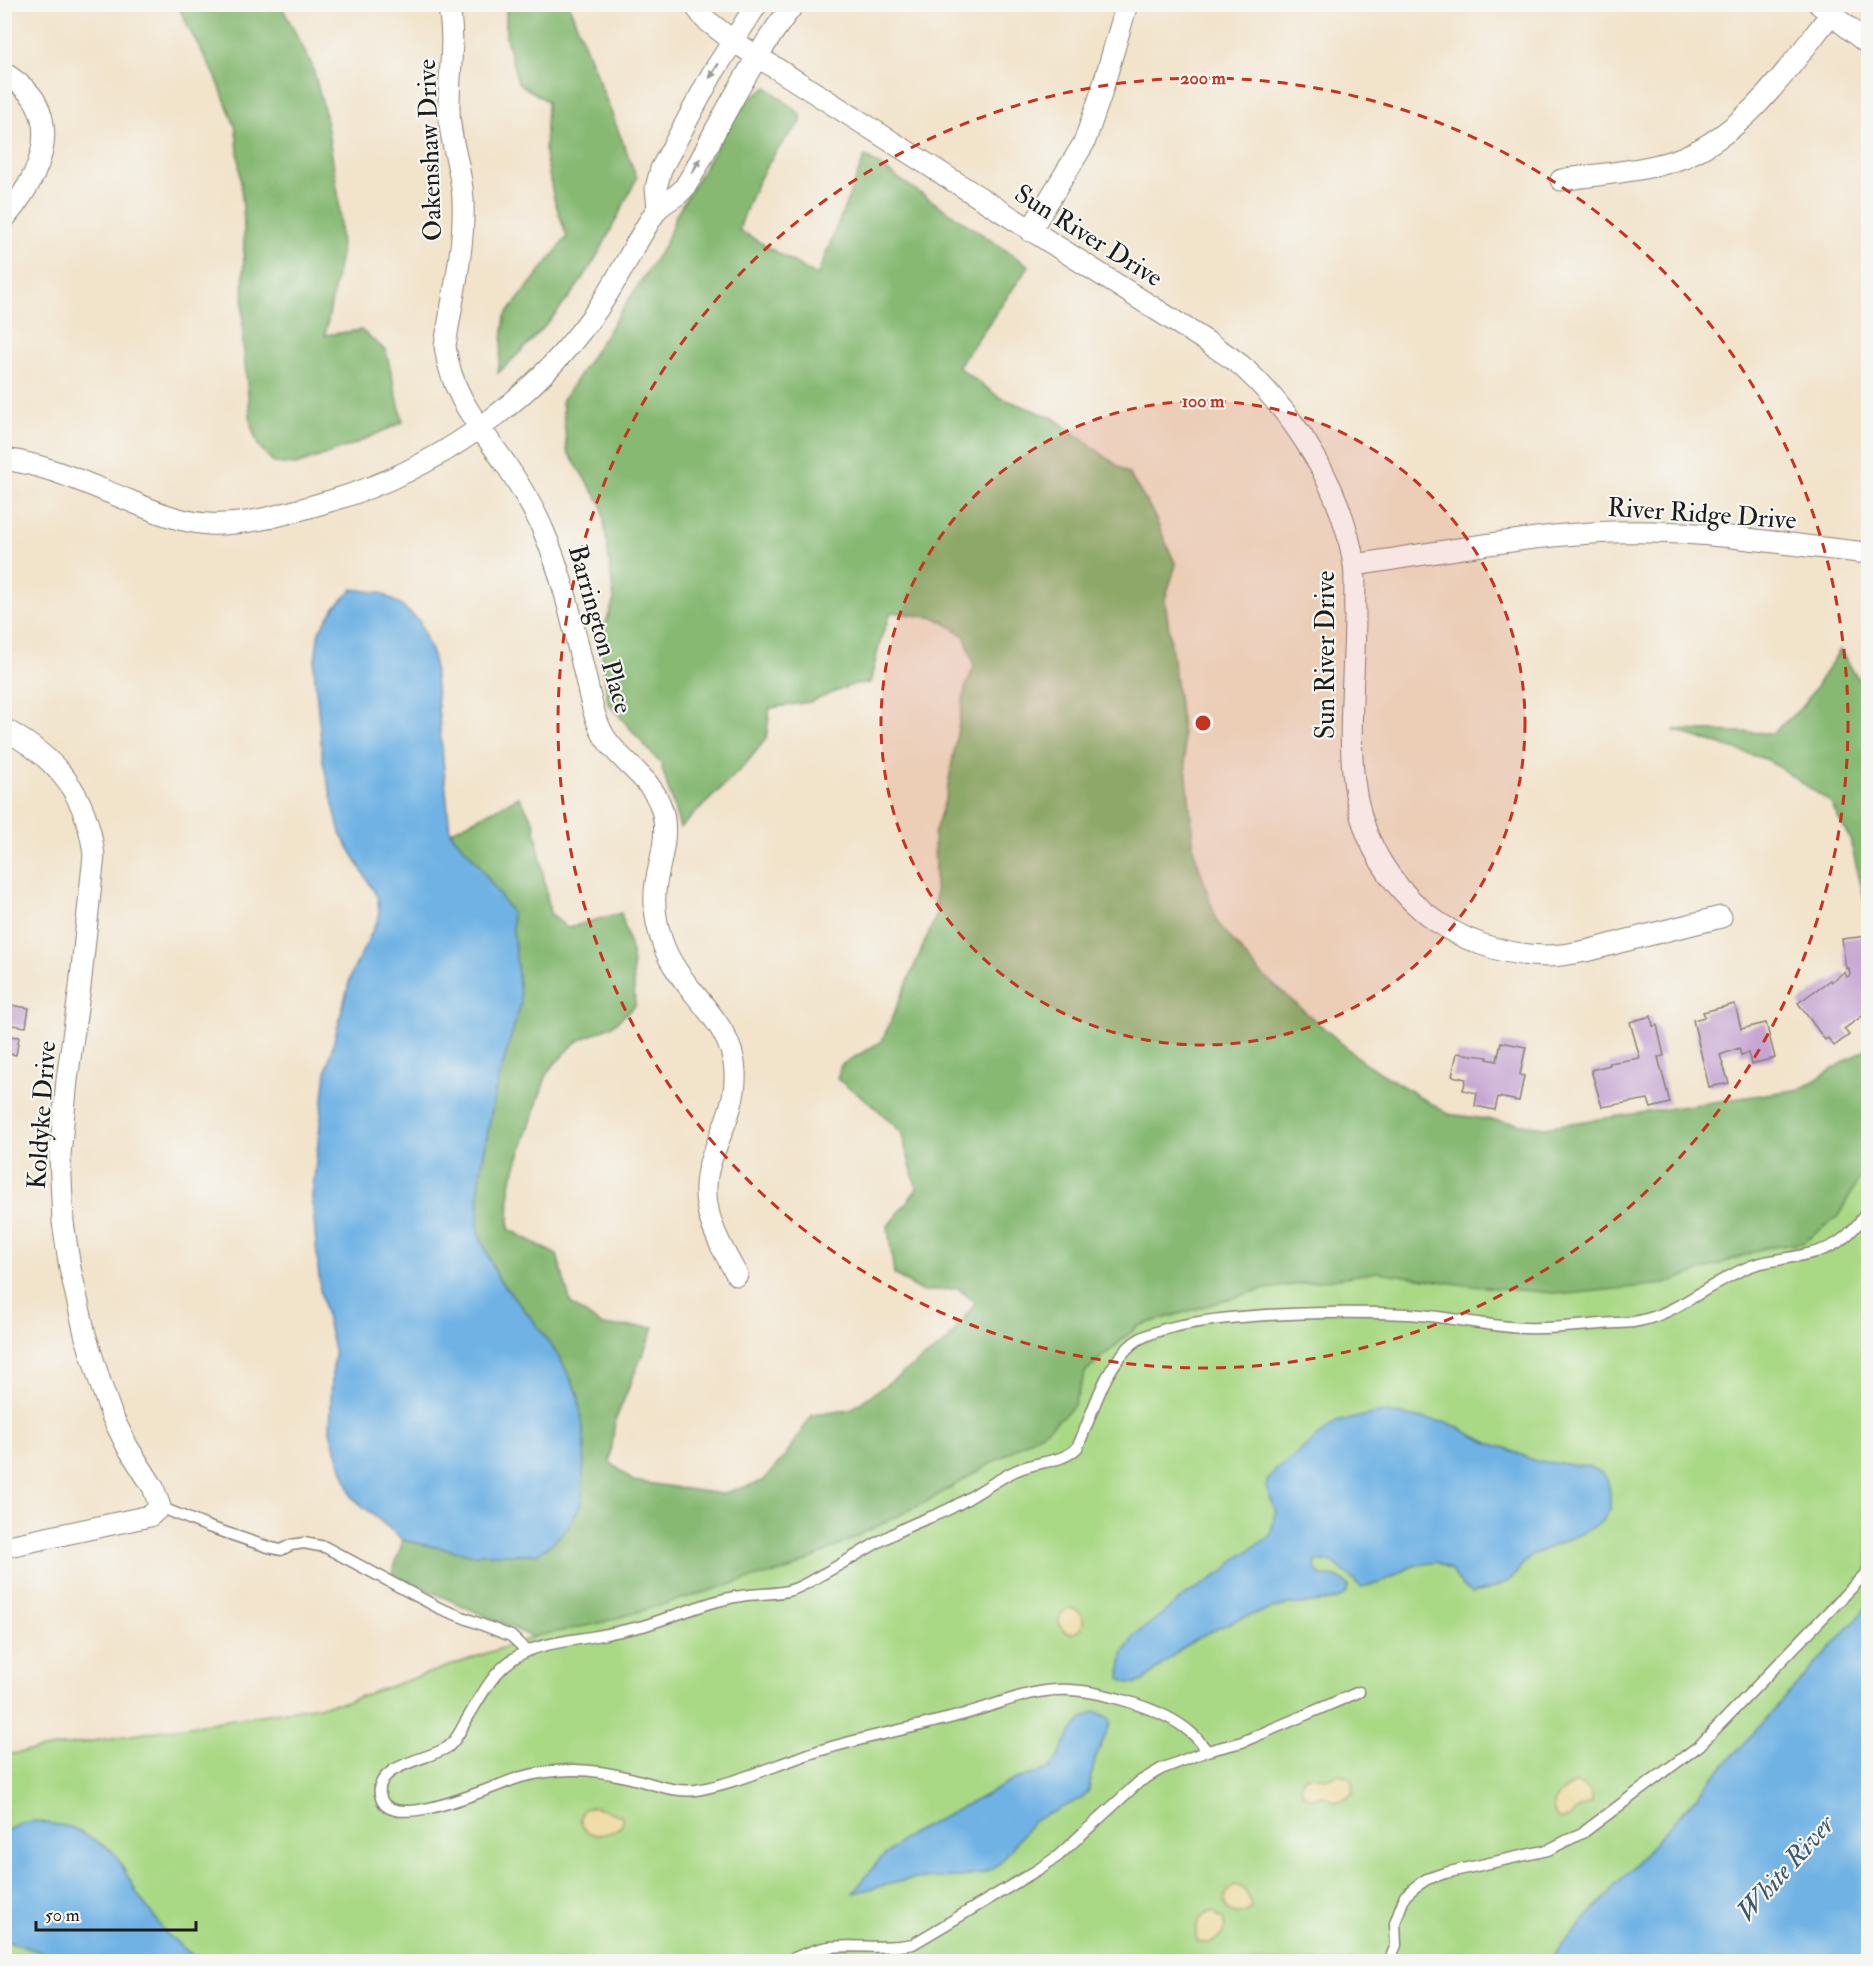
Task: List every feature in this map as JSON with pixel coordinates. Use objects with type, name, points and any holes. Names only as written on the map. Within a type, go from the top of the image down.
[{"type":"street","name":"Oakenshaw Drive","points":[[448,4],[453,37],[450,128],[462,187],[463,211],[462,237],[445,346],[451,378],[479,428]]},
{"type":"street","name":"Sun River Drive","points":[[694,4],[705,20],[745,48],[1209,343],[1242,366],[1293,421],[1332,490],[1354,565],[1352,758],[1353,784],[1360,819],[1367,838],[1393,880],[1415,904],[1450,929],[1487,946],[1506,951],[1548,956],[1580,952],[1721,917]]},
{"type":"street","points":[[4,459],[29,462],[51,469],[156,512],[183,520],[212,524],[251,520],[278,514],[371,488],[435,456],[479,428],[509,405],[541,376],[583,329],[619,275],[658,208],[683,189],[745,48],[758,4]]},
{"type":"street","points":[[658,208],[656,188],[661,169],[712,74],[794,4]]},
{"type":"street","points":[[1030,231],[1084,143],[1128,4]]},
{"type":"street","points":[[1562,180],[1661,163],[1683,157],[1718,139],[1763,98],[1825,9],[1869,44]]},
{"type":"street","points":[[4,73],[27,91],[36,102],[44,137],[41,154],[27,189],[4,219]]},
{"type":"street","name":"Barrington Place","points":[[479,428],[522,489],[551,548],[595,715],[604,735],[622,758],[642,776],[662,807],[663,849],[655,903],[661,941],[676,972],[722,1030],[732,1055],[735,1071],[730,1110],[710,1161],[705,1186],[707,1212],[715,1236],[736,1275]]},
{"type":"street","name":"River Ridge Drive","points":[[1354,565],[1551,536],[1613,532],[1694,535],[1869,553]]},
{"type":"street","name":"Koldyke Drive","points":[[4,729],[26,741],[60,772],[74,790],[86,814],[91,834],[94,855],[60,1155],[63,1222],[82,1323],[101,1385],[112,1416],[127,1446],[153,1487],[160,1507]]},
{"type":"street","points":[[4,1546],[150,1516],[160,1507]]},
{"type":"lane","points":[[1207,1751],[1193,1733],[1161,1715],[1101,1694],[1077,1689],[1052,1690],[834,1746],[692,1791],[675,1790],[585,1769],[560,1769],[513,1780],[485,1792],[418,1810],[402,1812],[390,1809],[382,1803],[379,1793],[384,1777],[393,1769],[429,1757],[444,1750],[454,1741],[491,1680],[509,1661],[527,1651],[644,1625],[740,1596],[794,1590],[897,1531],[949,1509],[1013,1472],[1040,1461],[1068,1457],[1077,1448],[1110,1370],[1133,1343],[1185,1323],[1264,1316],[1408,1314],[1524,1328],[1639,1321],[1666,1311],[1733,1273],[1755,1265],[1810,1254],[1835,1246],[1855,1231],[1869,1210]]},
{"type":"lane","points":[[160,1507],[268,1547],[281,1550],[291,1545],[304,1544],[326,1547],[439,1608],[511,1636],[527,1651]]},
{"type":"lane","points":[[1389,1962],[1396,1945],[1395,1923],[1405,1896],[1415,1887],[1427,1879],[1445,1873],[1548,1851],[1584,1832],[1700,1745],[1869,1571]]},
{"type":"lane","points":[[785,1962],[827,1947],[899,1947],[913,1944],[1058,1856],[1139,1782],[1161,1769],[1207,1751],[1242,1742],[1359,1692]]},
{"type":"green space","points":[[178,5],[281,5],[312,65],[325,113],[339,199],[341,254],[325,335],[361,330],[386,351],[403,422],[352,445],[296,465],[274,463],[258,445],[251,425],[243,343],[244,221],[236,129],[216,77]]},
{"type":"green space","points":[[506,5],[569,5],[637,178],[589,269],[547,324],[498,373],[505,316],[567,237],[554,199],[545,154],[547,101],[518,83],[506,38]]},
{"type":"green space","points":[[767,87],[801,115],[801,123],[780,146],[763,172],[739,230],[817,276],[865,156],[1029,266],[958,367],[999,397],[1053,418],[1129,474],[1152,511],[1176,565],[1165,599],[1183,735],[1194,851],[1217,922],[1259,972],[1363,1062],[1448,1114],[1545,1127],[1801,1089],[1868,1047],[1868,1171],[1861,1176],[1838,1216],[1803,1243],[1764,1248],[1664,1284],[1567,1294],[1473,1286],[1378,1272],[1260,1290],[1138,1326],[1086,1371],[1073,1407],[1047,1430],[926,1502],[789,1570],[753,1578],[600,1623],[532,1637],[392,1574],[403,1540],[470,1554],[536,1554],[578,1393],[559,1357],[498,1278],[478,1232],[479,1181],[495,1092],[504,1060],[476,861],[450,832],[519,797],[534,822],[550,913],[567,928],[621,913],[632,953],[635,1006],[613,1025],[576,1042],[548,1071],[510,1184],[509,1229],[557,1255],[571,1304],[603,1326],[654,1327],[615,1421],[610,1462],[633,1481],[721,1494],[763,1481],[785,1456],[812,1415],[850,1410],[948,1341],[975,1303],[958,1288],[922,1292],[894,1274],[888,1226],[917,1189],[901,1132],[873,1105],[837,1079],[841,1065],[882,1041],[936,916],[934,834],[946,797],[965,689],[974,666],[965,637],[936,618],[891,612],[881,638],[870,683],[854,684],[810,702],[770,708],[766,739],[743,767],[680,828],[661,764],[608,703],[600,639],[614,600],[602,505],[567,451],[562,401],[666,243],[676,215],[731,122],[749,100]]},
{"type":"green space","points":[[1840,650],[1868,695],[1868,915],[1850,839],[1830,802],[1768,760],[1673,730],[1773,733],[1804,705]]},
{"type":"green space","points":[[1868,1145],[1868,1609],[1549,1961],[5,1962],[5,1755],[344,1702],[785,1551],[1100,1332],[1269,1248]]},
{"type":"sand","points":[[1071,1609],[1080,1612],[1083,1621],[1080,1630],[1071,1633],[1062,1630],[1059,1621],[1062,1612]]},
{"type":"sand","points":[[1339,1775],[1348,1777],[1352,1781],[1353,1793],[1347,1798],[1336,1802],[1324,1796],[1310,1798],[1303,1794],[1301,1786],[1304,1778],[1311,1776],[1327,1778]]},
{"type":"sand","points":[[1574,1784],[1587,1789],[1591,1795],[1591,1802],[1578,1809],[1569,1818],[1559,1819],[1555,1814],[1554,1803],[1564,1790]]},
{"type":"sand","points":[[593,1806],[622,1816],[622,1825],[608,1833],[592,1834],[586,1831],[582,1826],[581,1818],[584,1809]]},
{"type":"sand","points":[[1235,1885],[1239,1886],[1249,1897],[1251,1908],[1244,1913],[1232,1913],[1225,1904],[1228,1891]]},
{"type":"sand","points":[[1212,1911],[1224,1920],[1226,1928],[1214,1941],[1202,1943],[1197,1941],[1196,1926],[1203,1916]]},
{"type":"water","points":[[353,589],[381,593],[398,603],[419,621],[433,656],[450,832],[476,861],[511,912],[521,1003],[495,1092],[479,1181],[478,1232],[498,1278],[559,1357],[578,1393],[585,1445],[581,1504],[568,1527],[550,1545],[536,1554],[470,1554],[403,1540],[352,1497],[330,1432],[335,1354],[320,1290],[312,1197],[326,1072],[351,975],[379,917],[378,898],[340,833],[323,762],[314,668],[319,631],[335,607]]},
{"type":"water","points":[[1383,1412],[1449,1423],[1488,1443],[1535,1461],[1588,1466],[1602,1473],[1607,1479],[1610,1510],[1601,1522],[1585,1532],[1532,1555],[1509,1581],[1472,1593],[1462,1586],[1452,1571],[1437,1562],[1413,1566],[1380,1583],[1361,1587],[1336,1565],[1316,1561],[1315,1568],[1321,1576],[1336,1577],[1348,1586],[1347,1592],[1342,1597],[1306,1604],[1289,1604],[1239,1619],[1201,1636],[1181,1649],[1143,1681],[1131,1684],[1120,1678],[1123,1654],[1134,1636],[1186,1595],[1225,1571],[1236,1559],[1270,1536],[1276,1512],[1266,1487],[1268,1480],[1276,1470],[1336,1422]]},
{"type":"water","name":"White River","points":[[1868,1606],[1868,1961],[1548,1961]]},
{"type":"water","points":[[1095,1711],[1109,1718],[1111,1723],[1095,1759],[1089,1790],[1081,1799],[1033,1821],[993,1869],[981,1874],[961,1877],[911,1879],[853,1893],[879,1860],[909,1835],[1016,1779],[1050,1769],[1071,1732],[1084,1718]]},
{"type":"water","points":[[35,1821],[71,1827],[110,1849],[117,1857],[138,1895],[166,1933],[191,1954],[208,1961],[69,1961],[5,1941],[5,1831],[25,1822]]},
{"type":"building","points":[[1864,638],[1868,638],[1868,659],[1864,659]]},
{"type":"building","points":[[1868,936],[1868,1012],[1844,1029],[1849,1035],[1834,1046],[1828,1038],[1825,1040],[1798,1003],[1844,972],[1847,977],[1850,975],[1849,968],[1846,969],[1842,939]]},
{"type":"building","points":[[4,1004],[29,1008],[26,1027],[4,1024]]},
{"type":"building","points":[[1735,1004],[1741,1029],[1766,1023],[1775,1058],[1751,1064],[1748,1053],[1741,1055],[1739,1048],[1720,1055],[1729,1083],[1709,1087],[1693,1020],[1705,1017],[1703,1012]]},
{"type":"building","points":[[1651,1016],[1653,1026],[1657,1025],[1664,1056],[1658,1057],[1670,1103],[1651,1108],[1648,1099],[1602,1107],[1591,1070],[1610,1065],[1609,1063],[1640,1058],[1630,1022]]},
{"type":"building","points":[[4,1027],[8,1027],[7,1036],[19,1037],[16,1055],[4,1053]]},
{"type":"building","points":[[1501,1042],[1526,1047],[1520,1075],[1524,1076],[1519,1101],[1498,1097],[1495,1110],[1475,1106],[1477,1093],[1463,1090],[1466,1079],[1452,1076],[1457,1053],[1488,1057],[1487,1059],[1497,1061]]}]
